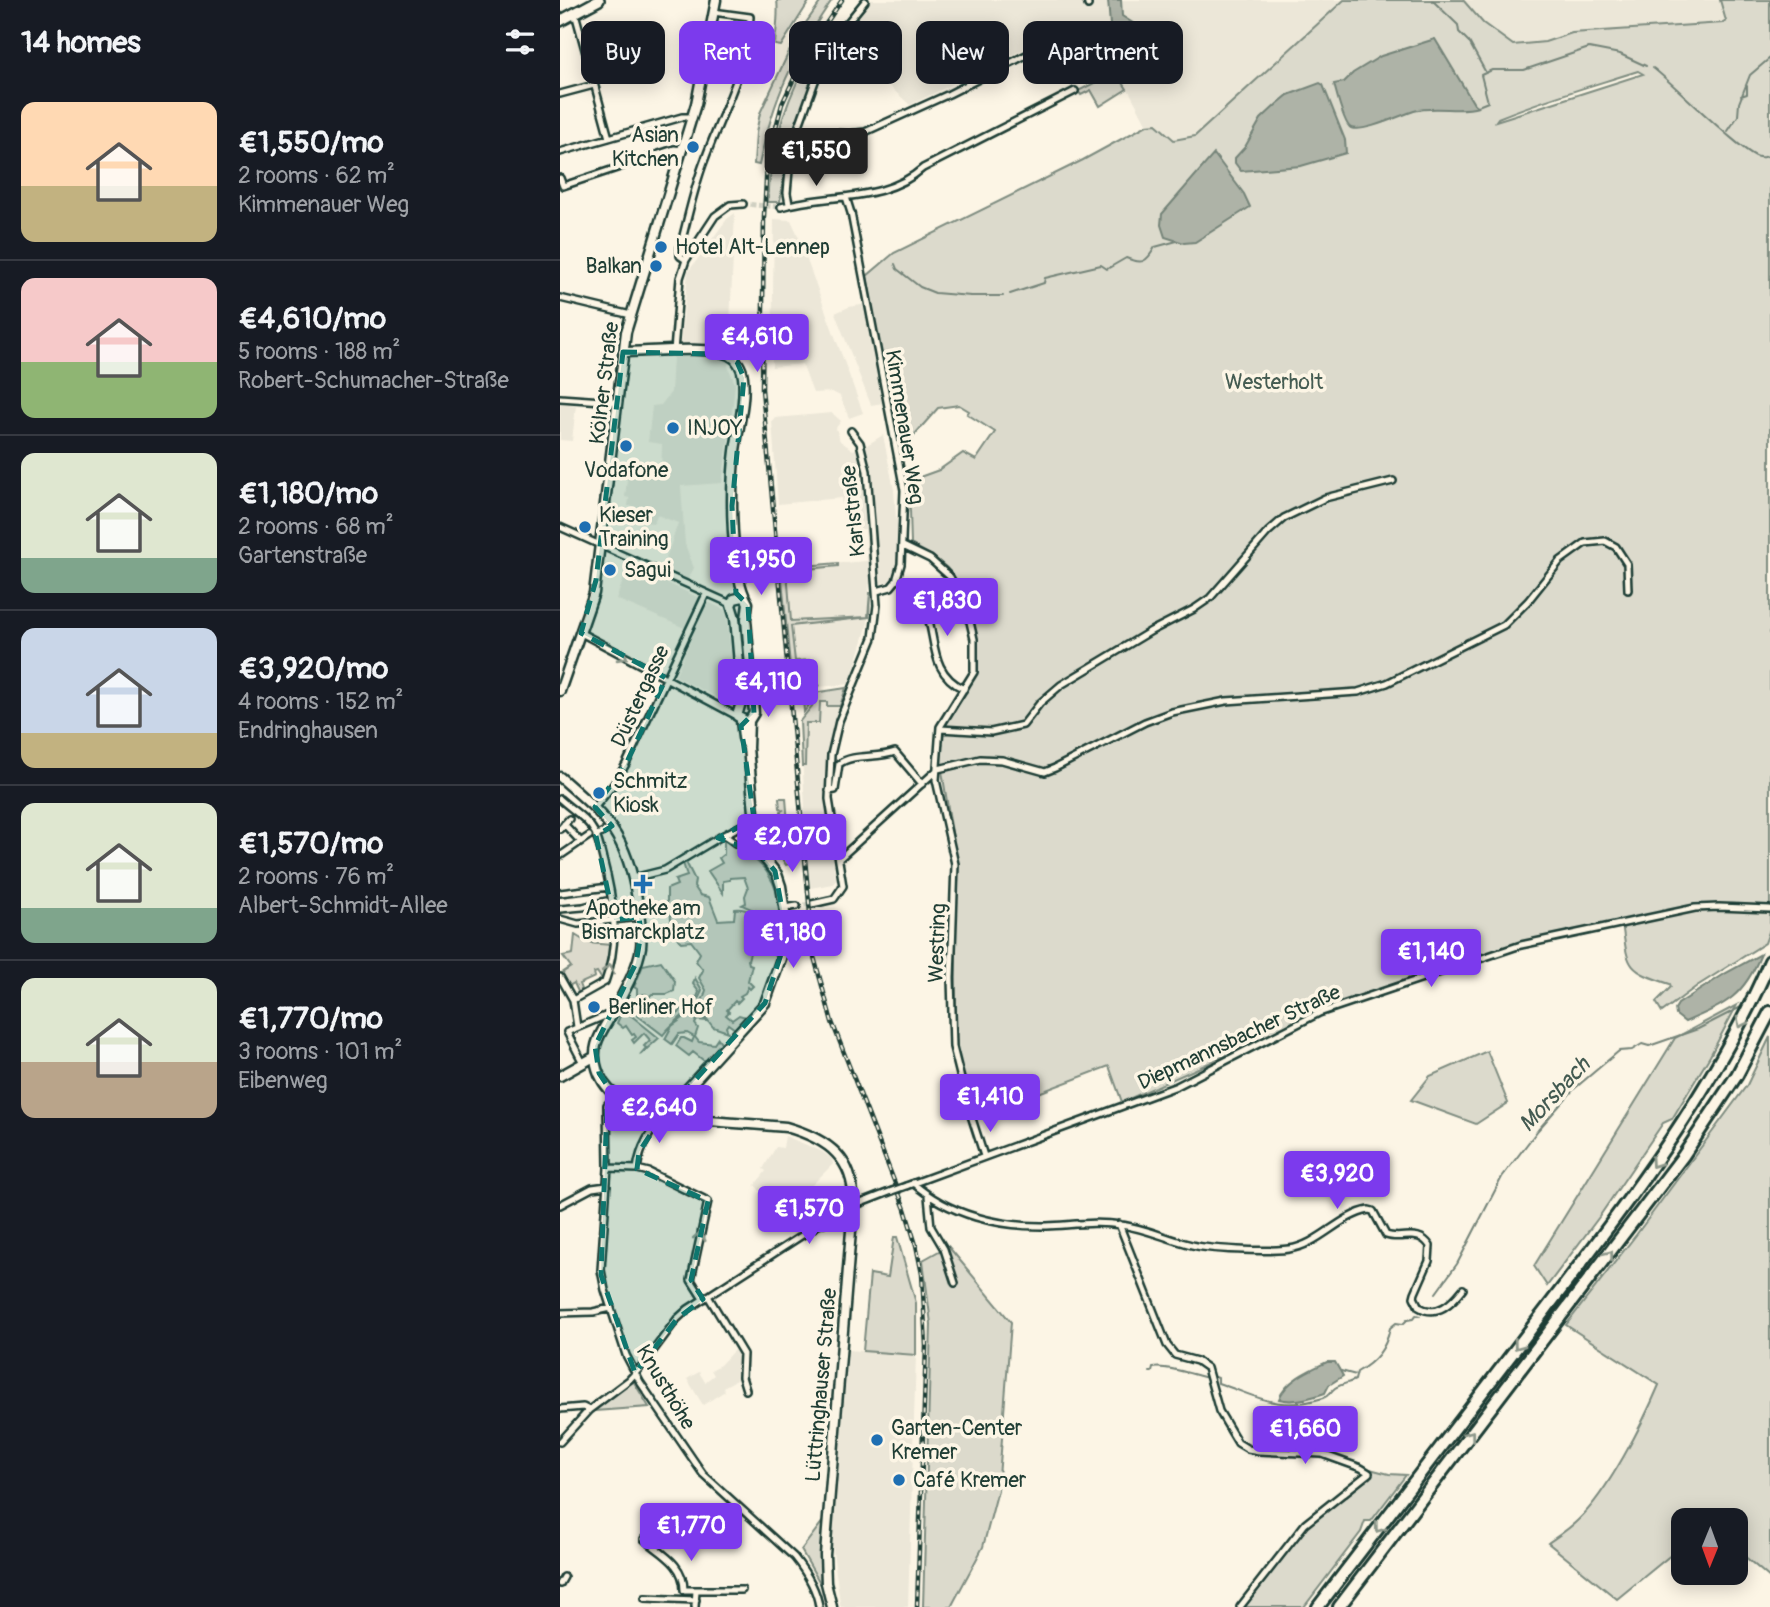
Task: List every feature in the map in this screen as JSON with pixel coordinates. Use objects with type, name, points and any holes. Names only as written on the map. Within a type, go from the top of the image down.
[{"type":"highway","points":[[1318,1607],[1616,1217],[1693,1107],[1736,1033],[1770,961]]},
{"type":"highway","points":[[1339,1607],[1636,1219],[1710,1117],[1737,1075],[1770,1012]]},
{"type":"main road","points":[[560,21],[599,0]]},
{"type":"street","name":"Kölner Straße","points":[[560,691],[593,596],[623,352],[631,315],[692,117],[716,0]]},
{"type":"street","points":[[866,1],[827,51],[797,131],[790,159],[785,205],[846,197],[900,184],[923,169],[1076,91]]},
{"type":"street","points":[[686,260],[680,256],[680,247],[703,162],[742,66],[749,34],[750,17],[713,12]]},
{"type":"street","points":[[575,13],[609,138]]},
{"type":"street","points":[[797,131],[849,134],[865,132],[937,100],[1023,57]]},
{"type":"street","points":[[560,94],[594,85]]},
{"type":"street","points":[[560,152],[682,117],[692,117]]},
{"type":"street","points":[[560,178],[563,186],[674,149],[682,150]]},
{"type":"street","name":"Kimmenauer Weg","points":[[846,197],[903,481],[903,546]]},
{"type":"street","points":[[674,351],[681,271],[686,260],[715,216],[730,205],[743,204]]},
{"type":"street","points":[[560,298],[631,315]]},
{"type":"street","points":[[623,352],[723,354],[737,362],[744,378],[732,477],[733,532],[738,572],[736,622],[742,698],[737,710],[743,719],[748,748],[754,819],[760,853],[777,874],[785,908],[787,940],[765,1003],[676,1101],[639,1152],[637,1169]]},
{"type":"street","points":[[560,398],[617,402]]},
{"type":"street","name":"Karlstraße","points":[[812,904],[831,901],[839,894],[843,881],[829,791],[831,755],[839,721],[873,638],[876,615],[877,591],[864,456],[860,443],[851,431]]},
{"type":"street","points":[[903,546],[927,557],[944,569],[965,606],[974,639],[976,664],[973,674],[944,718],[940,729],[991,733],[1023,724],[1040,703],[1061,685],[1210,598],[1263,537],[1284,518],[1325,499],[1394,481]]},
{"type":"street","points":[[560,527],[706,594],[748,603],[746,617],[754,713],[743,719]]},
{"type":"street","points":[[839,859],[938,769],[980,759],[997,759],[1045,772],[1145,722],[1172,712],[1226,701],[1358,692],[1379,686],[1504,625],[1528,601],[1560,561],[1585,544],[1605,541],[1616,547],[1627,564],[1628,590]]},
{"type":"street","name":"Karlstraße","points":[[877,591],[894,584],[901,564],[903,546]]},
{"type":"street","name":"Düstergasse","points":[[595,807],[626,764],[706,594]]},
{"type":"street","points":[[921,598],[927,609],[940,670],[948,681],[964,689]]},
{"type":"street","points":[[581,633],[743,719]]},
{"type":"street","name":"Westring","points":[[940,729],[936,780],[955,863],[950,992],[953,1047],[964,1094],[984,1156]]},
{"type":"street","points":[[829,791],[835,790],[839,764],[845,759],[881,757],[895,752],[922,784]]},
{"type":"street","points":[[560,777],[595,807],[612,827],[627,855],[633,878],[641,939],[639,953],[612,1013],[598,1035],[594,1057],[603,1081],[616,1096]]},
{"type":"street","points":[[560,799],[580,841]]},
{"type":"street","points":[[633,878],[665,870],[754,819]]},
{"type":"street","points":[[568,820],[596,836],[614,920],[614,950],[605,982],[573,1000]]},
{"type":"street","points":[[596,836],[612,827]]},
{"type":"street","points":[[724,835],[735,843],[760,853]]},
{"type":"street","points":[[560,856],[589,836]]},
{"type":"street","points":[[560,893],[609,887]]},
{"type":"street","points":[[560,909],[606,901]]},
{"type":"street","points":[[785,908],[797,906]]},
{"type":"street","name":"Diepmannsbacher Straße","points":[[853,1206],[1177,1086],[1319,1013],[1521,945],[1695,908],[1719,906],[1770,909]]},
{"type":"street","points":[[560,919],[570,923],[591,923],[639,917]]},
{"type":"street","points":[[590,938],[591,923]]},
{"type":"street","points":[[560,976],[573,1000],[577,1027]]},
{"type":"street","points":[[560,1032],[568,1032],[612,1013]]},
{"type":"street","points":[[568,1032],[583,1063]]},
{"type":"street","points":[[560,1076],[594,1057]]},
{"type":"street","name":"Lüttringhauser Straße","points":[[616,1096],[668,1115],[786,1127],[817,1139],[841,1157],[849,1171],[853,1206],[825,1555],[826,1583],[832,1607]]},
{"type":"street","name":"Knusthöhe","points":[[616,1096],[607,1105],[608,1168],[601,1270],[626,1355],[635,1373],[704,1474],[794,1558],[815,1591],[820,1607]]},
{"type":"street","points":[[608,1168],[649,1172],[708,1201],[691,1280],[743,1354],[742,1377],[746,1390]]},
{"type":"street","points":[[910,1184],[969,1216],[999,1222],[1045,1226],[1091,1222],[1119,1224],[1194,1245],[1275,1250],[1303,1245],[1363,1211],[1371,1210],[1386,1235],[1417,1235],[1430,1245],[1431,1256],[1415,1293],[1419,1307],[1428,1311],[1441,1309],[1450,1304],[1463,1289]]},
{"type":"street","points":[[560,1205],[592,1188],[607,1186]]},
{"type":"street","points":[[928,1196],[931,1227],[944,1249],[956,1283]]},
{"type":"street","points":[[560,1442],[589,1410],[635,1373],[677,1319],[818,1225],[838,1217],[852,1216]]},
{"type":"street","points":[[1119,1224],[1167,1345],[1175,1354],[1197,1360],[1207,1368],[1221,1416],[1235,1440],[1248,1449],[1322,1454],[1369,1473],[1305,1524],[1240,1607]]},
{"type":"street","points":[[560,1313],[593,1312],[611,1308]]},
{"type":"street","points":[[560,1409],[583,1407],[589,1410]]},
{"type":"street","points":[[644,1539],[678,1567],[684,1578],[684,1600]]},
{"type":"street","points":[[560,1584],[564,1577]]},
{"type":"street","points":[[684,1590],[742,1590]]},
{"type":"street","points":[[645,1598],[696,1603],[696,1590]]},
{"type":"highlighted area","points":[[623,352],[723,354],[737,362],[744,378],[732,506],[736,593],[748,605],[754,713],[741,726],[754,819],[718,838],[760,853],[775,871],[787,936],[765,1003],[676,1101],[671,1115],[664,1114],[639,1152],[637,1169],[708,1201],[691,1280],[703,1299],[677,1319],[635,1373],[601,1275],[607,1105],[615,1097],[599,1073],[595,1046],[636,963],[641,933],[639,917],[614,920],[596,836],[612,826],[595,807],[626,764],[666,678],[581,633],[596,580]]},
{"type":"shaded area","points":[[860,0],[1355,0],[1201,136],[1174,140],[1156,124],[1147,125],[1125,84],[1183,84],[1183,21],[1023,21],[1023,49],[1009,56],[1009,21],[916,21],[916,84],[953,84],[910,105],[887,84],[902,84],[902,21],[844,21]]},
{"type":"shaded area","points":[[1108,0],[1121,0],[1122,16],[1130,21],[1110,21]]},
{"type":"shaded area","points":[[1463,0],[1720,0],[1727,23],[1572,33],[1545,42],[1513,45],[1483,23]]},
{"type":"shaded area","points":[[1435,39],[1478,107],[1422,109],[1364,128],[1348,126],[1334,84],[1344,82],[1353,73],[1381,56]]},
{"type":"shaded area","points":[[1320,83],[1345,140],[1346,153],[1301,166],[1241,171],[1235,158],[1245,147],[1261,119],[1288,95]]},
{"type":"shaded area","points":[[1069,84],[1083,84],[1072,89]]},
{"type":"shaded area","points":[[1214,154],[1244,194],[1250,207],[1195,242],[1184,243],[1165,237],[1161,225],[1162,214]]},
{"type":"shaded area","points":[[735,213],[728,366],[735,384],[731,422],[722,483],[681,486],[685,544],[694,568],[687,581],[662,570],[678,523],[657,515],[654,523],[643,522],[645,508],[628,506],[629,498],[625,497],[627,479],[629,470],[661,472],[662,444],[648,442],[652,406],[661,405],[671,392],[673,357],[679,357],[688,272],[727,219]]},
{"type":"shaded area","points":[[774,219],[791,220],[797,233],[863,413],[849,418],[840,396],[832,392],[813,393],[802,364],[772,367]]},
{"type":"shaded area","points":[[867,304],[883,403],[871,405],[835,313]]},
{"type":"shaded area","points":[[560,403],[576,405],[572,441],[560,440]]},
{"type":"shaded area","points":[[832,413],[841,421],[836,428],[840,441],[853,450],[883,435],[894,490],[896,519],[900,520],[895,573],[891,582],[869,584],[868,623],[850,684],[808,688],[806,664],[790,665],[781,568],[867,561],[865,529],[846,530],[841,498],[778,504],[772,422],[775,418]]},
{"type":"shaded area","points":[[629,565],[725,610],[735,694],[729,704],[675,676],[694,632],[616,599]]},
{"type":"shaded area","points":[[846,688],[831,734],[825,774],[825,802],[836,880],[833,884],[810,888],[803,808],[800,721],[812,706],[815,692]]},
{"type":"shaded area","points":[[1761,954],[1748,980],[1723,1004],[1685,1022],[1676,1015],[1678,1004]]},
{"type":"shaded area","points":[[785,1136],[821,1151],[832,1159],[833,1164],[797,1200],[789,1195],[766,1198],[755,1185],[766,1171],[763,1169],[776,1147],[783,1148]]},
{"type":"shaded area","points":[[736,1348],[741,1367],[736,1380],[723,1387],[725,1391],[703,1405],[687,1379],[699,1372],[705,1382],[714,1375],[711,1370],[720,1365]]},
{"type":"shaded area","name":"Garten-Center Kremer","points":[[848,1350],[916,1355],[908,1607],[841,1607],[840,1603],[833,1551],[833,1526]]},
{"type":"shaded area","points":[[1327,1362],[1335,1362],[1343,1376],[1329,1385],[1325,1393],[1296,1400],[1279,1399],[1293,1381]]},
{"type":"green space","points":[[777,0],[810,0],[797,21],[789,21],[789,33],[781,46],[775,45]]},
{"type":"green space","points":[[822,0],[832,0],[819,21],[807,21]]},
{"type":"green space","name":"Westerholt","points":[[1344,0],[1463,0],[1483,23],[1513,45],[1545,42],[1572,33],[1723,23],[1726,21],[1720,0],[1770,0],[1770,929],[1765,943],[1697,986],[1662,1012],[1656,1002],[1671,987],[1670,984],[1644,975],[1631,964],[1622,922],[1520,943],[1302,1018],[1243,1048],[1122,1102],[1109,1066],[973,1118],[956,1054],[956,857],[941,765],[941,734],[944,723],[968,690],[976,671],[976,638],[968,605],[958,583],[934,557],[911,544],[906,482],[939,470],[963,453],[976,460],[995,432],[967,414],[969,411],[959,405],[938,408],[901,450],[883,370],[867,276],[894,253],[1083,160],[1147,125],[1156,124],[1174,140],[1195,136]],"holes":[[[1638,71],[1643,74],[1496,121],[1515,111],[1568,93]]]},
{"type":"green space","points":[[789,52],[789,72],[771,118],[759,165],[754,164],[760,113]]},
{"type":"green space","points":[[796,84],[812,84],[787,150],[780,202],[768,202],[777,138]]},
{"type":"green space","points":[[1092,84],[1124,84],[1127,89],[1100,106],[1091,90],[1081,95],[1078,91]]},
{"type":"green space","points":[[838,563],[838,566],[787,571],[791,621],[868,617],[870,592],[869,617],[791,626],[795,661],[809,660],[811,682],[815,686],[820,685],[811,691],[809,705],[804,712],[802,685],[807,671],[806,664],[790,665],[781,568]]},
{"type":"green space","points":[[846,688],[840,706],[827,706],[827,702],[820,702],[819,723],[806,723],[805,766],[802,766],[800,721],[812,706],[813,693]]},
{"type":"green space","points":[[779,798],[786,798],[791,863],[786,865],[771,842],[769,826],[781,824],[783,810],[780,808]]},
{"type":"green space","points":[[724,839],[759,863],[773,883],[779,903],[781,925],[775,956],[772,950],[771,924],[756,911],[742,905],[746,903],[748,888],[744,877],[723,881],[723,893],[708,871],[722,863],[719,858],[724,854]]},
{"type":"green space","points":[[686,862],[695,880],[694,886],[700,895],[709,897],[718,920],[734,919],[735,909],[740,909],[753,913],[769,925],[769,935],[765,934],[767,929],[758,926],[748,960],[752,965],[748,981],[753,986],[750,989],[748,987],[740,996],[742,998],[727,1010],[729,1012],[726,1015],[732,1020],[739,1015],[746,1017],[735,1029],[728,1024],[728,1032],[713,1027],[696,1005],[703,999],[706,990],[699,978],[703,970],[696,961],[700,953],[691,941],[681,942],[672,929],[670,909],[667,909],[667,889],[677,885],[675,880],[687,876],[683,863]]},
{"type":"green space","points":[[575,935],[588,943],[611,945],[612,949],[603,981],[597,972],[594,973],[595,977],[579,984],[582,992],[579,994],[574,983],[569,986],[562,973],[571,967],[563,956],[573,954]]},
{"type":"green space","points":[[661,961],[675,981],[674,991],[652,994],[648,998],[646,994],[637,995],[637,989],[634,987],[643,965]]},
{"type":"green space","points":[[695,978],[702,990],[699,997],[663,1035],[637,1015],[638,1011],[657,1010],[664,1016],[679,1013],[682,1008],[688,1007],[692,998],[697,997],[699,992],[693,984]]},
{"type":"green space","points":[[1737,1005],[1672,1119],[1663,1123],[1599,1217],[1547,1286],[1534,1266],[1675,1038]]},
{"type":"green space","points":[[623,1009],[659,1038],[640,1055],[650,1040],[644,1033],[634,1043],[634,1034],[632,1035],[626,1026],[623,1028],[617,1023]]},
{"type":"green space","points":[[693,1011],[699,1012],[707,1021],[697,1020],[695,1024],[698,1028],[695,1037],[699,1042],[714,1044],[718,1038],[722,1044],[707,1060],[693,1052],[689,1056],[676,1046],[681,1038],[692,1042],[694,1037],[687,1033],[679,1034],[672,1044],[665,1039],[672,1026]]},
{"type":"green space","points":[[1770,1037],[1770,1578],[1748,1559],[1748,1508],[1671,1508],[1671,1555],[1617,1599],[1548,1543],[1578,1520],[1613,1475],[1659,1385],[1566,1325],[1747,1085]]},
{"type":"green space","points":[[1487,1051],[1508,1103],[1476,1124],[1411,1100],[1430,1076]]},
{"type":"green space","points":[[894,1237],[897,1237],[916,1303],[916,1355],[863,1351],[870,1274],[888,1277]]},
{"type":"green space","points":[[948,1246],[1011,1322],[998,1490],[983,1547],[951,1607],[923,1607],[931,1324],[923,1260]]},
{"type":"green space","points":[[632,1379],[649,1407],[594,1411]]},
{"type":"green space","points":[[1366,1468],[1406,1475],[1371,1521],[1365,1521],[1361,1532],[1304,1607],[1241,1607],[1300,1531],[1344,1495],[1370,1478],[1371,1473]]},
{"type":"green space","points":[[823,1521],[824,1590],[801,1550]]},
{"type":"waterway","points":[[1432,0],[1458,25],[1459,32],[1469,42],[1485,71]]},
{"type":"waterway","points":[[1478,106],[1488,102],[1481,75],[1492,70],[1524,70],[1589,48],[1620,54],[1646,66]]},
{"type":"waterway","points":[[1728,131],[1738,116],[1739,103],[1750,75],[1770,58]]},
{"type":"waterway","points":[[1653,68],[1739,145],[1759,157],[1770,156]]},
{"type":"waterway","points":[[1741,96],[1747,94],[1747,86]]},
{"type":"waterway","points":[[1010,294],[1044,283],[1045,278],[1101,265],[1107,269],[1126,258],[1143,261],[1155,247],[1177,241]]},
{"type":"waterway","points":[[895,264],[897,269],[920,287],[935,293],[1003,296]]},
{"type":"waterway","name":"Morsbach","points":[[1436,1293],[1457,1264],[1502,1177],[1574,1089],[1619,1051],[1632,1050],[1642,1044],[1649,1046],[1698,1029],[1745,1005]]},
{"type":"waterway","name":"Morsbach","points":[[1215,1377],[1218,1378],[1218,1383],[1269,1401],[1293,1404],[1323,1398],[1333,1389],[1355,1380],[1357,1372],[1383,1349],[1390,1328],[1396,1323],[1403,1324],[1416,1315],[1420,1316]]},
{"type":"waterway","name":"Morsbach","points":[[1150,1372],[1153,1368],[1165,1368],[1208,1378]]},
{"type":"waterway","name":"Morsbach","points":[[1341,1371],[1356,1375]]},
{"type":"tunnel","points":[[743,204],[781,207]]},
{"type":"tunnel","points":[[797,906],[812,904]]},
{"type":"railway","points":[[842,0],[806,53],[782,104],[767,162],[762,389],[814,957],[832,1022],[905,1209],[922,1274],[926,1346],[917,1607]]},
{"type":"place","name":"Asian Kitchen","points":[[693,147]]},
{"type":"place","name":"Hotel Alt-Lennep","points":[[661,247]]},
{"type":"place","name":"Balkan","points":[[656,266]]},
{"type":"place","name":"INJOY","points":[[673,428]]},
{"type":"place","name":"Vodafone","points":[[626,446]]},
{"type":"place","name":"Kieser Training","points":[[585,527]]},
{"type":"place","name":"Sagui","points":[[610,570]]},
{"type":"place","name":"Schmitz Kiosk","points":[[599,793]]},
{"type":"place","name":"Apotheke am Bismarckplatz","points":[[643,884]]},
{"type":"place","name":"Berliner Hof","points":[[594,1007]]},
{"type":"place","name":"Garten-Center Kremer","points":[[877,1440]]},
{"type":"place","name":"Café Kremer","points":[[899,1480]]}]
